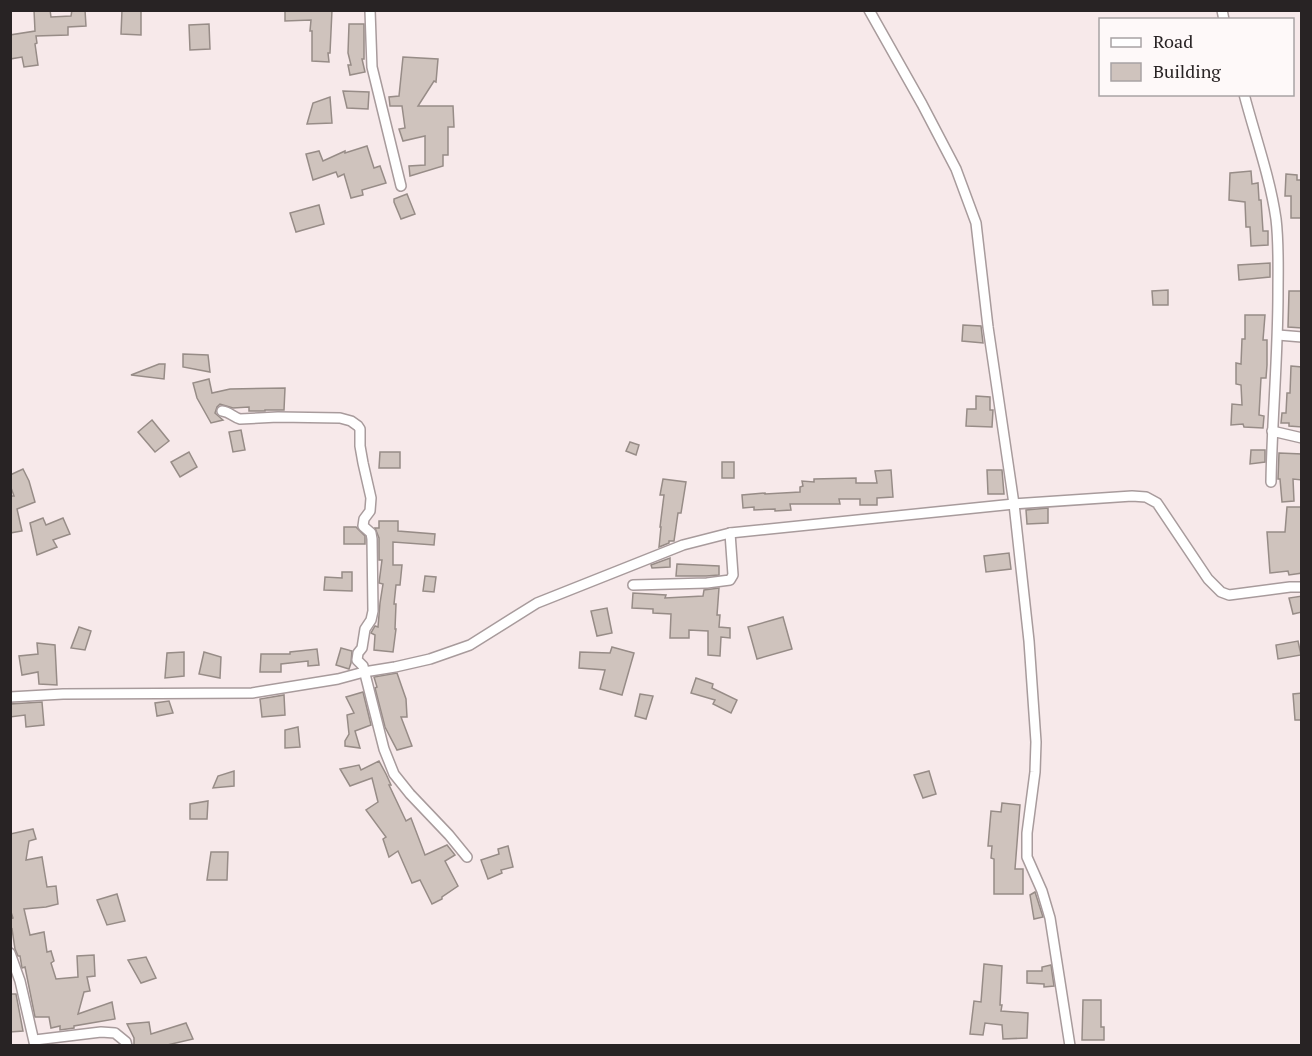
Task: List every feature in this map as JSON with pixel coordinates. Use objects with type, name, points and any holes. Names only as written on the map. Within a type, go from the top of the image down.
[{"type":"street","points":[[370,10],[372,67],[401,186]]},
{"type":"street","points":[[869,10],[956,169],[976,223],[988,327],[1014,504],[1029,641],[1036,742],[1035,772],[1027,833],[1027,857],[1042,891],[1050,918],[1070,1046]]},
{"type":"street","points":[[1245,96],[1276,220],[1278,335],[1271,482]]},
{"type":"street","points":[[1278,335],[1302,337]]},
{"type":"street","points":[[222,411],[229,412],[240,419],[340,418],[351,421],[360,429],[362,455],[371,498],[370,511],[364,519],[363,526],[371,533],[373,564],[372,618],[365,629],[362,648],[357,660],[363,666],[384,749],[393,774],[467,857]]},
{"type":"street","points":[[1272,431],[1302,438]]},
{"type":"street","points":[[10,697],[63,694],[252,693],[338,679],[430,659],[470,645],[537,603],[683,545],[730,533],[1014,504],[1146,497],[1157,503],[1208,579],[1221,592],[1229,595],[1302,587]]},
{"type":"street","points":[[633,585],[730,580],[733,575],[730,533]]},
{"type":"street","points":[[10,953],[20,981],[35,1043],[101,1032],[115,1033],[126,1042],[127,1046]]},
{"type":"building","points":[[34,10],[50,10],[51,17],[71,16],[72,10],[85,10],[86,26],[68,27],[68,35],[36,36],[38,65],[24,67],[22,57],[10,59],[10,35],[35,31]]},
{"type":"building","points":[[122,10],[141,10],[141,35],[121,34]]},
{"type":"building","points":[[285,10],[332,10],[329,62],[312,61],[311,20],[285,21]]},
{"type":"building","points":[[209,24],[210,49],[190,50],[189,25]]},
{"type":"building","points":[[349,24],[364,24],[364,59],[362,59],[365,72],[350,75],[348,65],[351,65],[348,53]]},
{"type":"building","points":[[403,57],[438,59],[436,82],[434,81],[418,106],[453,106],[454,127],[448,127],[448,155],[443,155],[443,166],[410,176],[409,166],[425,165],[425,136],[403,141],[399,129],[405,128],[402,106],[390,106],[389,97],[399,96]]},
{"type":"building","points":[[343,91],[369,92],[368,109],[347,108]]},
{"type":"building","points":[[330,97],[332,123],[307,124],[313,103]]},
{"type":"building","points":[[367,146],[374,168],[380,166],[386,183],[362,190],[363,195],[351,198],[344,174],[338,177],[336,172],[313,180],[306,154],[319,151],[323,161],[345,151],[345,153]]},
{"type":"building","points":[[1251,171],[1252,184],[1258,183],[1263,231],[1268,231],[1268,245],[1251,246],[1250,227],[1246,227],[1245,202],[1229,200],[1230,173]]},
{"type":"building","points":[[1286,174],[1297,175],[1297,180],[1302,180],[1302,218],[1291,218],[1291,196],[1285,196]]},
{"type":"building","points":[[407,194],[415,214],[401,219],[394,199]]},
{"type":"building","points":[[319,205],[324,224],[296,232],[290,213]]},
{"type":"building","points":[[1270,263],[1270,277],[1239,280],[1238,265]]},
{"type":"building","points":[[1168,290],[1168,305],[1153,305],[1152,291]]},
{"type":"building","points":[[1289,291],[1302,291],[1302,328],[1288,327]]},
{"type":"building","points":[[1245,315],[1265,315],[1263,340],[1267,340],[1267,365],[1266,378],[1261,378],[1259,415],[1264,416],[1263,428],[1244,427],[1243,424],[1231,425],[1232,404],[1242,405],[1241,385],[1236,384],[1236,363],[1241,364],[1242,339],[1245,339]]},
{"type":"building","points":[[963,325],[981,326],[983,343],[962,341]]},
{"type":"building","points":[[183,354],[208,355],[210,372],[183,367]]},
{"type":"building","points":[[159,364],[165,364],[164,379],[131,375]]},
{"type":"building","points":[[1291,366],[1302,367],[1302,427],[1281,423],[1282,413],[1286,413],[1287,393],[1290,393]]},
{"type":"building","points":[[209,379],[212,393],[230,389],[285,388],[284,410],[249,411],[249,407],[233,408],[220,404],[215,413],[223,420],[211,423],[197,398],[193,383]]},
{"type":"building","points":[[976,396],[990,397],[990,410],[993,410],[992,427],[966,426],[967,409],[976,409]]},
{"type":"building","points":[[152,420],[169,441],[155,452],[138,432]]},
{"type":"building","points":[[241,430],[245,450],[233,452],[229,432]]},
{"type":"building","points":[[630,442],[639,445],[636,455],[626,451]]},
{"type":"building","points":[[1251,450],[1265,450],[1265,462],[1250,464]]},
{"type":"building","points":[[189,452],[197,467],[180,477],[171,462]]},
{"type":"building","points":[[380,452],[400,452],[400,468],[379,468]]},
{"type":"building","points":[[1279,453],[1302,454],[1302,480],[1293,479],[1294,501],[1282,502],[1280,479],[1278,479]]},
{"type":"building","points":[[722,462],[734,462],[734,478],[722,478]]},
{"type":"building","points":[[23,469],[35,502],[17,509],[22,531],[10,533],[10,496],[14,496],[10,485],[10,475]]},
{"type":"building","points":[[891,470],[893,497],[877,498],[877,505],[860,505],[860,499],[839,499],[840,504],[790,504],[791,510],[743,508],[742,495],[800,492],[800,487],[803,486],[802,481],[814,482],[814,479],[856,478],[856,483],[877,483],[875,471]]},
{"type":"building","points":[[987,470],[1002,470],[1004,494],[988,494]]},
{"type":"building","points":[[663,479],[686,482],[674,541],[669,541],[659,547],[664,495],[660,495]]},
{"type":"building","points":[[1287,507],[1302,507],[1302,573],[1289,575],[1288,571],[1270,573],[1267,532],[1285,532]]},
{"type":"building","points":[[1048,508],[1048,523],[1027,524],[1026,510]]},
{"type":"building","points":[[43,518],[46,525],[63,518],[70,534],[53,540],[57,547],[37,555],[30,523]]},
{"type":"building","points":[[379,521],[398,521],[398,531],[435,534],[434,545],[393,542],[393,565],[402,565],[400,585],[396,585],[394,604],[396,604],[396,629],[393,652],[374,650],[375,635],[371,633],[375,626],[378,627],[383,584],[379,583],[382,560],[379,560],[379,538],[375,528],[379,528]]},
{"type":"building","points":[[344,527],[356,527],[365,536],[365,544],[344,544]]},
{"type":"building","points":[[1009,553],[1011,569],[986,572],[984,556]]},
{"type":"building","points":[[670,558],[670,567],[652,568],[651,565]]},
{"type":"building","points":[[677,564],[719,566],[719,575],[676,576]]},
{"type":"building","points":[[342,572],[352,572],[352,591],[324,590],[325,577],[342,578]]},
{"type":"building","points":[[425,576],[436,577],[434,592],[423,591]]},
{"type":"building","points":[[719,588],[717,615],[720,615],[719,627],[730,628],[730,638],[721,637],[720,656],[708,655],[708,631],[689,630],[689,638],[670,638],[671,614],[653,613],[653,609],[632,608],[633,593],[666,595],[665,598],[703,596],[704,590]]},
{"type":"building","points":[[1302,596],[1302,612],[1293,614],[1289,598]]},
{"type":"building","points":[[607,608],[612,633],[597,636],[591,611]]},
{"type":"building","points":[[783,617],[792,649],[757,659],[748,627]]},
{"type":"building","points":[[79,627],[91,631],[85,650],[71,648]]},
{"type":"building","points":[[1298,641],[1301,655],[1278,659],[1276,645]]},
{"type":"building","points":[[37,643],[55,645],[57,685],[39,684],[38,672],[22,675],[19,656],[38,654]]},
{"type":"building","points":[[612,647],[634,653],[622,695],[600,689],[605,670],[579,668],[580,652],[610,653]]},
{"type":"building","points":[[341,648],[352,651],[349,669],[336,665]]},
{"type":"building","points":[[317,649],[319,665],[308,666],[308,661],[281,664],[281,672],[260,672],[261,654],[290,654],[290,652]]},
{"type":"building","points":[[184,652],[184,676],[165,678],[167,653]]},
{"type":"building","points":[[204,652],[221,657],[220,678],[199,674]]},
{"type":"building","points":[[397,673],[406,699],[407,717],[401,717],[412,746],[397,750],[385,727],[374,677]]},
{"type":"building","points":[[696,678],[713,684],[712,688],[737,700],[731,713],[713,704],[715,700],[691,693]]},
{"type":"building","points":[[363,692],[371,725],[355,731],[360,748],[345,746],[349,734],[347,715],[354,713],[346,697]]},
{"type":"building","points":[[1302,693],[1302,720],[1295,720],[1293,694]]},
{"type":"building","points":[[640,694],[653,696],[646,719],[635,716]]},
{"type":"building","points":[[284,695],[285,715],[262,717],[260,699]]},
{"type":"building","points":[[169,701],[173,713],[157,716],[155,703]]},
{"type":"building","points":[[42,702],[44,725],[26,727],[25,715],[10,717],[10,704]]},
{"type":"building","points":[[298,727],[300,747],[285,748],[285,730]]},
{"type":"building","points":[[379,761],[406,821],[411,818],[425,855],[447,845],[455,855],[445,861],[458,886],[432,904],[420,880],[412,883],[398,851],[389,857],[383,839],[386,837],[366,810],[378,802],[372,778],[350,786],[340,769],[359,765],[361,770]]},
{"type":"building","points":[[234,771],[234,786],[213,788],[218,776]]},
{"type":"building","points":[[929,771],[936,794],[923,798],[914,775]]},
{"type":"building","points":[[208,801],[207,819],[190,819],[190,804]]},
{"type":"building","points":[[1002,803],[1020,805],[1015,869],[1023,869],[1023,894],[994,894],[994,859],[991,858],[992,846],[988,846],[991,811],[1001,812]]},
{"type":"building","points":[[33,829],[36,839],[29,841],[26,860],[42,857],[47,887],[56,886],[58,904],[24,909],[30,935],[44,932],[47,952],[51,951],[54,961],[51,963],[56,979],[78,977],[77,956],[94,955],[95,976],[87,977],[90,991],[84,992],[78,1014],[112,1002],[115,1019],[60,1030],[60,1026],[51,1028],[49,1017],[35,1017],[25,967],[22,968],[20,956],[15,949],[12,929],[10,930],[10,919],[13,918],[10,909],[10,834]]},
{"type":"building","points":[[508,846],[513,867],[501,870],[502,873],[488,879],[481,860],[499,854],[498,849]]},
{"type":"building","points":[[211,852],[228,852],[227,880],[207,880]]},
{"type":"building","points":[[1035,892],[1043,917],[1034,919],[1030,895]]},
{"type":"building","points":[[117,894],[125,921],[107,925],[97,900]]},
{"type":"building","points":[[146,957],[156,978],[141,983],[128,960]]},
{"type":"building","points":[[984,964],[1002,966],[1001,1011],[1028,1013],[1027,1038],[1003,1039],[1002,1025],[985,1023],[983,1035],[970,1034],[974,1001],[981,1002]]},
{"type":"building","points":[[1051,965],[1054,986],[1044,987],[1044,984],[1027,983],[1027,971],[1042,971],[1042,967]]},
{"type":"building","points":[[10,994],[16,994],[23,1031],[10,1032]]},
{"type":"building","points":[[1083,1000],[1101,1000],[1101,1027],[1104,1027],[1104,1040],[1082,1040]]},
{"type":"building","points":[[149,1022],[151,1034],[186,1023],[193,1039],[163,1046],[134,1046],[134,1038],[127,1024]]}]
